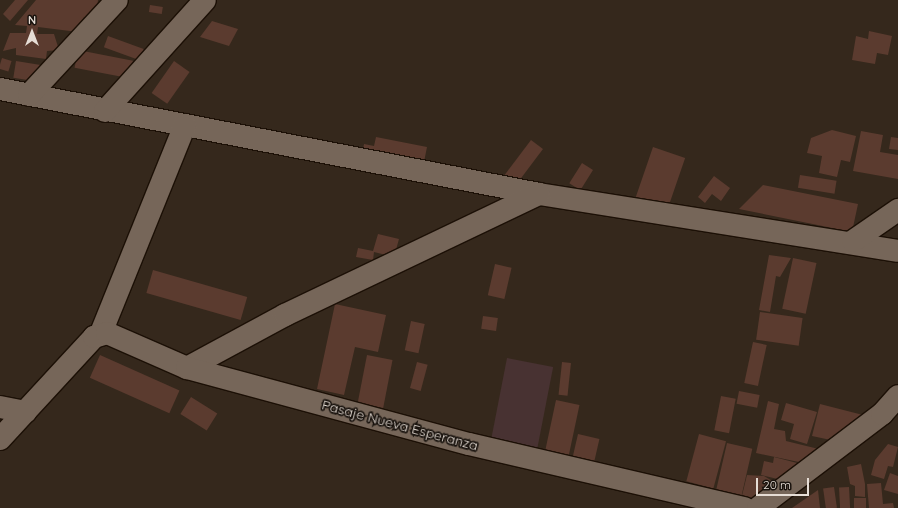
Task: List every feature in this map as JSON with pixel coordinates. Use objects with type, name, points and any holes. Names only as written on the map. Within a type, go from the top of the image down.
[{"type":"street","points":[[29,95],[117,0]]},
{"type":"street","points":[[105,111],[205,0]]},
{"type":"street","points":[[0,89],[105,111],[185,125],[539,194],[853,241],[898,251]]},
{"type":"street","points":[[0,439],[101,333],[185,125]]},
{"type":"street","points":[[187,368],[286,315],[539,194]]},
{"type":"street","points":[[853,241],[898,210]]},
{"type":"street","name":"Pasaje Nueva Esperanza","points":[[101,333],[107,333],[187,368],[469,444],[745,508]]},
{"type":"street","points":[[758,508],[882,414],[898,396]]},
{"type":"street","points":[[0,407],[26,412]]},
{"type":"shaded area","points":[[507,358],[553,367],[536,457],[489,448]]},
{"type":"building","points":[[15,0],[28,0],[10,21],[3,14]]},
{"type":"building","points":[[36,0],[98,0],[96,17],[84,17],[78,32],[38,27],[37,34],[54,34],[59,50],[47,51],[46,59],[16,55],[16,48],[3,51],[10,33],[26,33],[27,26],[15,25]]},
{"type":"building","points":[[150,5],[163,7],[162,14],[149,12]]},
{"type":"building","points":[[212,21],[238,29],[229,46],[200,37]]},
{"type":"building","points":[[869,31],[892,36],[888,55],[877,53],[875,64],[852,60],[856,36],[868,39]]},
{"type":"building","points":[[108,36],[144,49],[140,60],[104,47]]},
{"type":"building","points":[[78,50],[133,61],[130,78],[75,68]]},
{"type":"building","points":[[2,58],[12,61],[8,71],[0,69]]},
{"type":"building","points":[[16,61],[41,65],[38,82],[13,78]]},
{"type":"building","points":[[174,61],[190,72],[167,104],[152,93]]},
{"type":"building","points":[[832,130],[856,136],[850,162],[841,160],[837,177],[819,173],[822,156],[807,153],[811,138]]},
{"type":"building","points":[[861,131],[883,135],[880,152],[898,155],[898,179],[853,171]]},
{"type":"building","points":[[376,137],[427,147],[423,167],[362,156],[364,144],[374,146]]},
{"type":"building","points":[[891,137],[898,138],[898,150],[889,149]]},
{"type":"building","points":[[531,140],[543,149],[513,188],[502,179]]},
{"type":"building","points":[[653,147],[685,158],[667,211],[635,200]]},
{"type":"building","points":[[582,163],[593,170],[580,190],[569,183]]},
{"type":"building","points":[[800,175],[837,181],[835,194],[798,188]]},
{"type":"building","points":[[714,176],[730,188],[721,201],[712,194],[705,203],[698,197]]},
{"type":"building","points":[[763,185],[858,204],[852,232],[739,209]]},
{"type":"building","points":[[378,234],[399,239],[394,257],[374,252],[373,260],[356,257],[358,248],[373,251]]},
{"type":"building","points":[[769,255],[791,258],[780,277],[776,276],[770,312],[759,310]]},
{"type":"building","points":[[793,258],[816,263],[806,314],[782,309]]},
{"type":"building","points":[[495,264],[512,268],[504,299],[488,295]]},
{"type":"building","points":[[153,270],[247,297],[241,320],[146,293]]},
{"type":"building","points":[[335,304],[386,315],[378,352],[355,347],[344,395],[317,389]]},
{"type":"building","points":[[760,312],[803,318],[799,346],[756,340]]},
{"type":"building","points":[[483,316],[498,318],[496,331],[481,329]]},
{"type":"building","points":[[411,321],[425,324],[418,353],[405,350]]},
{"type":"building","points":[[753,342],[767,345],[758,386],[744,383]]},
{"type":"building","points":[[100,355],[179,390],[169,413],[90,378]]},
{"type":"building","points":[[367,355],[393,360],[383,408],[358,403]]},
{"type":"building","points":[[417,362],[428,365],[421,391],[410,388]]},
{"type":"building","points":[[562,362],[571,363],[568,396],[559,395]]},
{"type":"building","points":[[739,391],[760,395],[757,408],[737,404]]},
{"type":"building","points":[[721,396],[736,399],[729,433],[714,430]]},
{"type":"building","points":[[191,397],[217,413],[207,430],[180,414]]},
{"type":"building","points":[[556,400],[579,405],[567,463],[544,458]]},
{"type":"building","points":[[768,401],[779,404],[774,429],[785,431],[786,441],[831,452],[813,465],[756,453]]},
{"type":"building","points":[[786,403],[817,412],[807,444],[790,439],[794,424],[781,420]]},
{"type":"building","points":[[820,404],[863,415],[840,442],[812,436]]},
{"type":"building","points":[[578,434],[599,439],[592,470],[571,465]]},
{"type":"building","points":[[699,434],[726,441],[713,489],[686,481]]},
{"type":"building","points":[[727,443],[752,449],[741,499],[716,493]]},
{"type":"building","points":[[888,444],[898,447],[893,467],[888,466],[884,479],[871,475],[875,460]]},
{"type":"building","points":[[774,457],[805,465],[786,481],[761,475],[764,461],[773,463]]},
{"type":"building","points":[[861,464],[865,484],[865,497],[855,496],[855,486],[850,484],[847,467]]},
{"type":"building","points":[[890,473],[898,476],[898,494],[884,490]]},
{"type":"building","points":[[747,475],[764,476],[779,485],[749,508],[740,504]]},
{"type":"building","points":[[881,483],[883,504],[893,503],[894,508],[869,508],[867,484]]},
{"type":"building","points":[[834,487],[837,508],[826,508],[823,489]]},
{"type":"building","points":[[849,487],[850,508],[840,508],[839,488]]},
{"type":"building","points":[[818,490],[820,508],[792,508]]},
{"type":"building","points":[[854,498],[866,498],[866,508],[854,508]]}]
